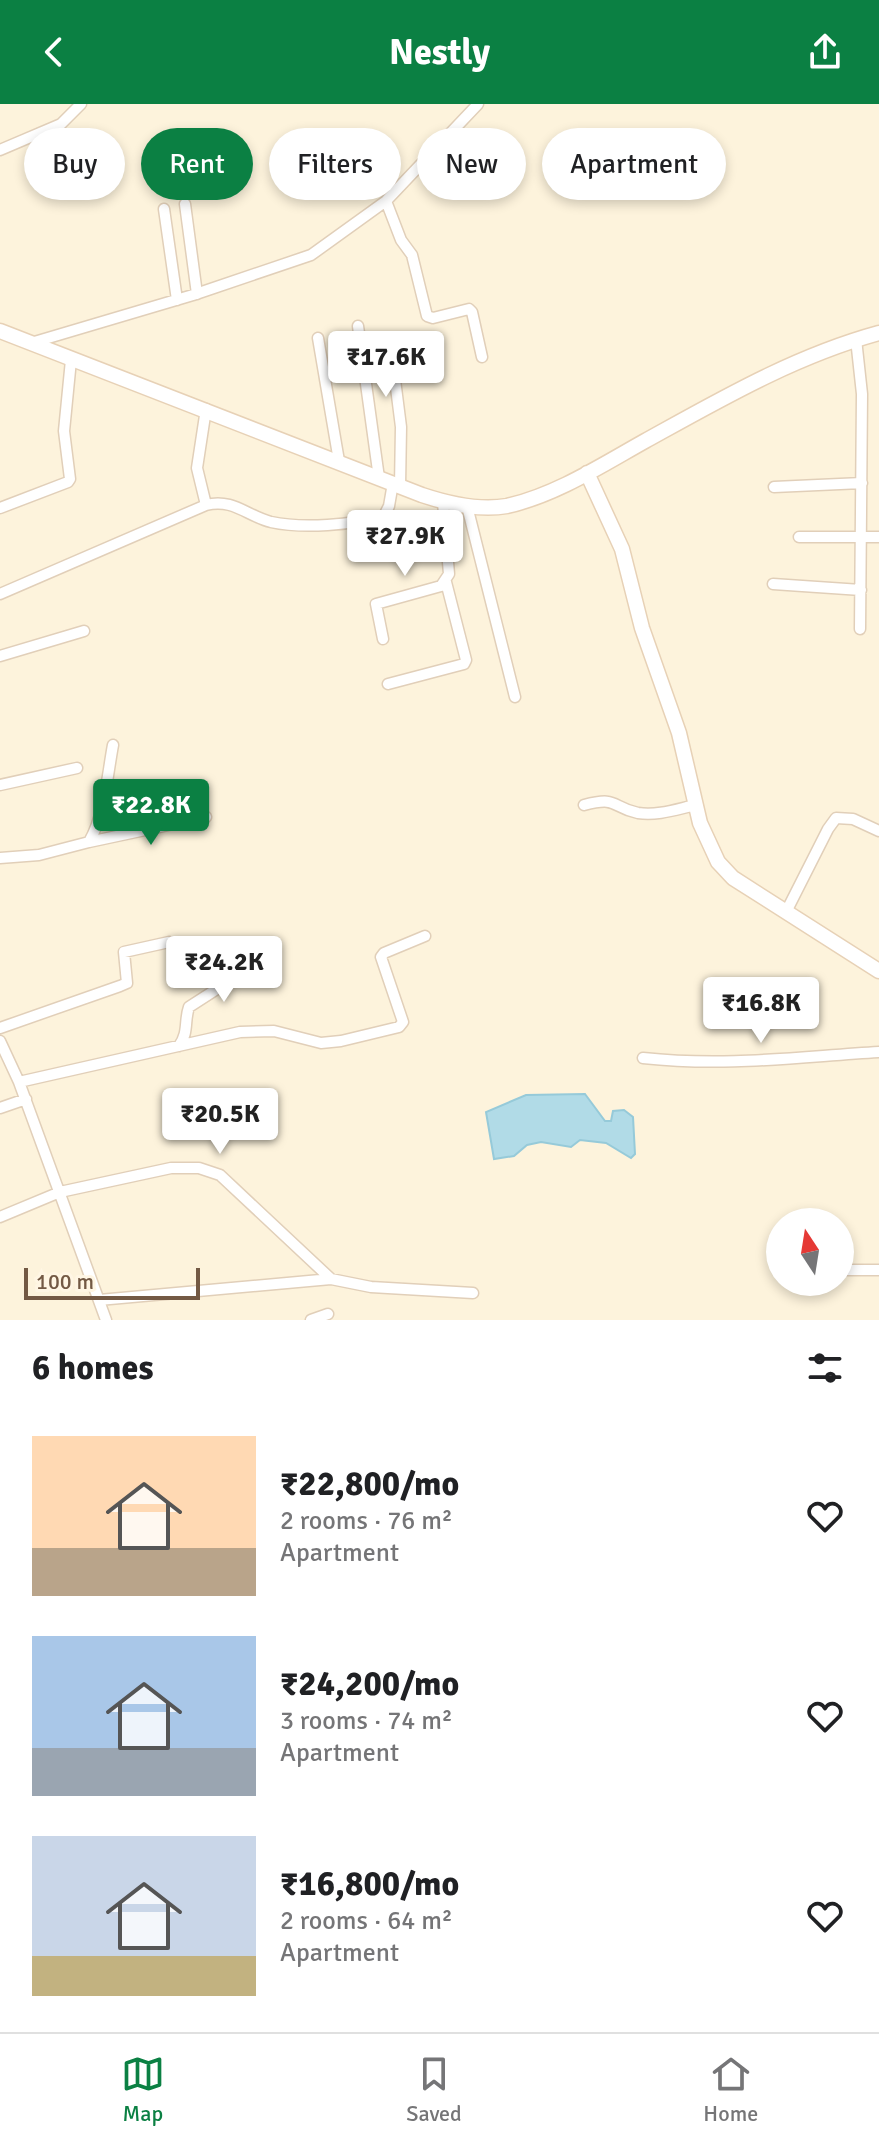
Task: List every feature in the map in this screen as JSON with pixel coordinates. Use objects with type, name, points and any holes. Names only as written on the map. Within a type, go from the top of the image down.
[{"type":"street","points":[[31,343],[197,294],[311,255],[386,201],[478,104]]},
{"type":"street","points":[[0,150],[61,124],[78,105]]},
{"type":"street","points":[[386,201],[401,240],[412,255],[427,316],[433,318],[469,309],[482,357]]},
{"type":"street","points":[[185,204],[197,294]]},
{"type":"street","points":[[164,209],[177,300]]},
{"type":"street","points":[[358,326],[391,482]]},
{"type":"street","points":[[0,331],[443,502],[482,507],[514,504],[542,495],[725,396],[809,356],[879,333]]},
{"type":"street","points":[[318,338],[339,461]]},
{"type":"street","points":[[856,339],[862,394],[860,629]]},
{"type":"street","points":[[0,594],[206,505],[230,503],[273,523],[314,526],[384,516],[389,506],[401,427],[391,348]]},
{"type":"street","points":[[0,508],[70,479],[64,409],[71,360]]},
{"type":"street","points":[[206,409],[197,468],[206,505]]},
{"type":"street","points":[[587,473],[622,549],[642,628],[679,733],[708,846],[733,878],[879,971]]},
{"type":"street","points":[[774,487],[862,483]]},
{"type":"street","points":[[383,639],[376,604],[446,582],[449,574],[443,502]]},
{"type":"street","points":[[467,506],[515,697]]},
{"type":"street","points":[[799,537],[879,537]]},
{"type":"street","points":[[388,684],[464,664],[466,660],[446,582]]},
{"type":"street","points":[[773,584],[861,590]]},
{"type":"street","points":[[0,656],[84,631]]},
{"type":"street","points":[[89,842],[96,830],[113,745]]},
{"type":"street","points":[[0,785],[77,768]]},
{"type":"street","points":[[584,805],[606,800],[640,813],[656,813],[696,805]]},
{"type":"street","points":[[0,858],[39,855],[206,817]]},
{"type":"street","points":[[786,912],[836,818],[853,819],[879,831]]},
{"type":"street","points":[[19,1082],[258,1030],[274,1031],[308,1041],[341,1041],[399,1027],[403,1022],[381,957],[425,936]]},
{"type":"street","points":[[0,1028],[127,983],[124,952],[169,942]]},
{"type":"street","points":[[179,1046],[187,1031],[189,1007],[271,954]]},
{"type":"street","points":[[0,1041],[26,1099],[106,1320]]},
{"type":"street","points":[[643,1058],[693,1063],[759,1062],[879,1052]]},
{"type":"street","points":[[0,1108],[26,1099]]},
{"type":"street","points":[[0,1217],[60,1192],[171,1168],[186,1166],[210,1170],[243,1194],[331,1279]]},
{"type":"street","points":[[854,1270],[879,1270]]},
{"type":"street","points":[[99,1300],[331,1279],[371,1287],[473,1293]]},
{"type":"street","points":[[311,1320],[328,1314]]},
{"type":"water","points":[[585,1094],[605,1121],[611,1121],[613,1111],[624,1110],[633,1117],[635,1154],[631,1158],[606,1143],[580,1140],[571,1147],[541,1142],[527,1145],[514,1156],[494,1159],[486,1112],[526,1095]]}]
